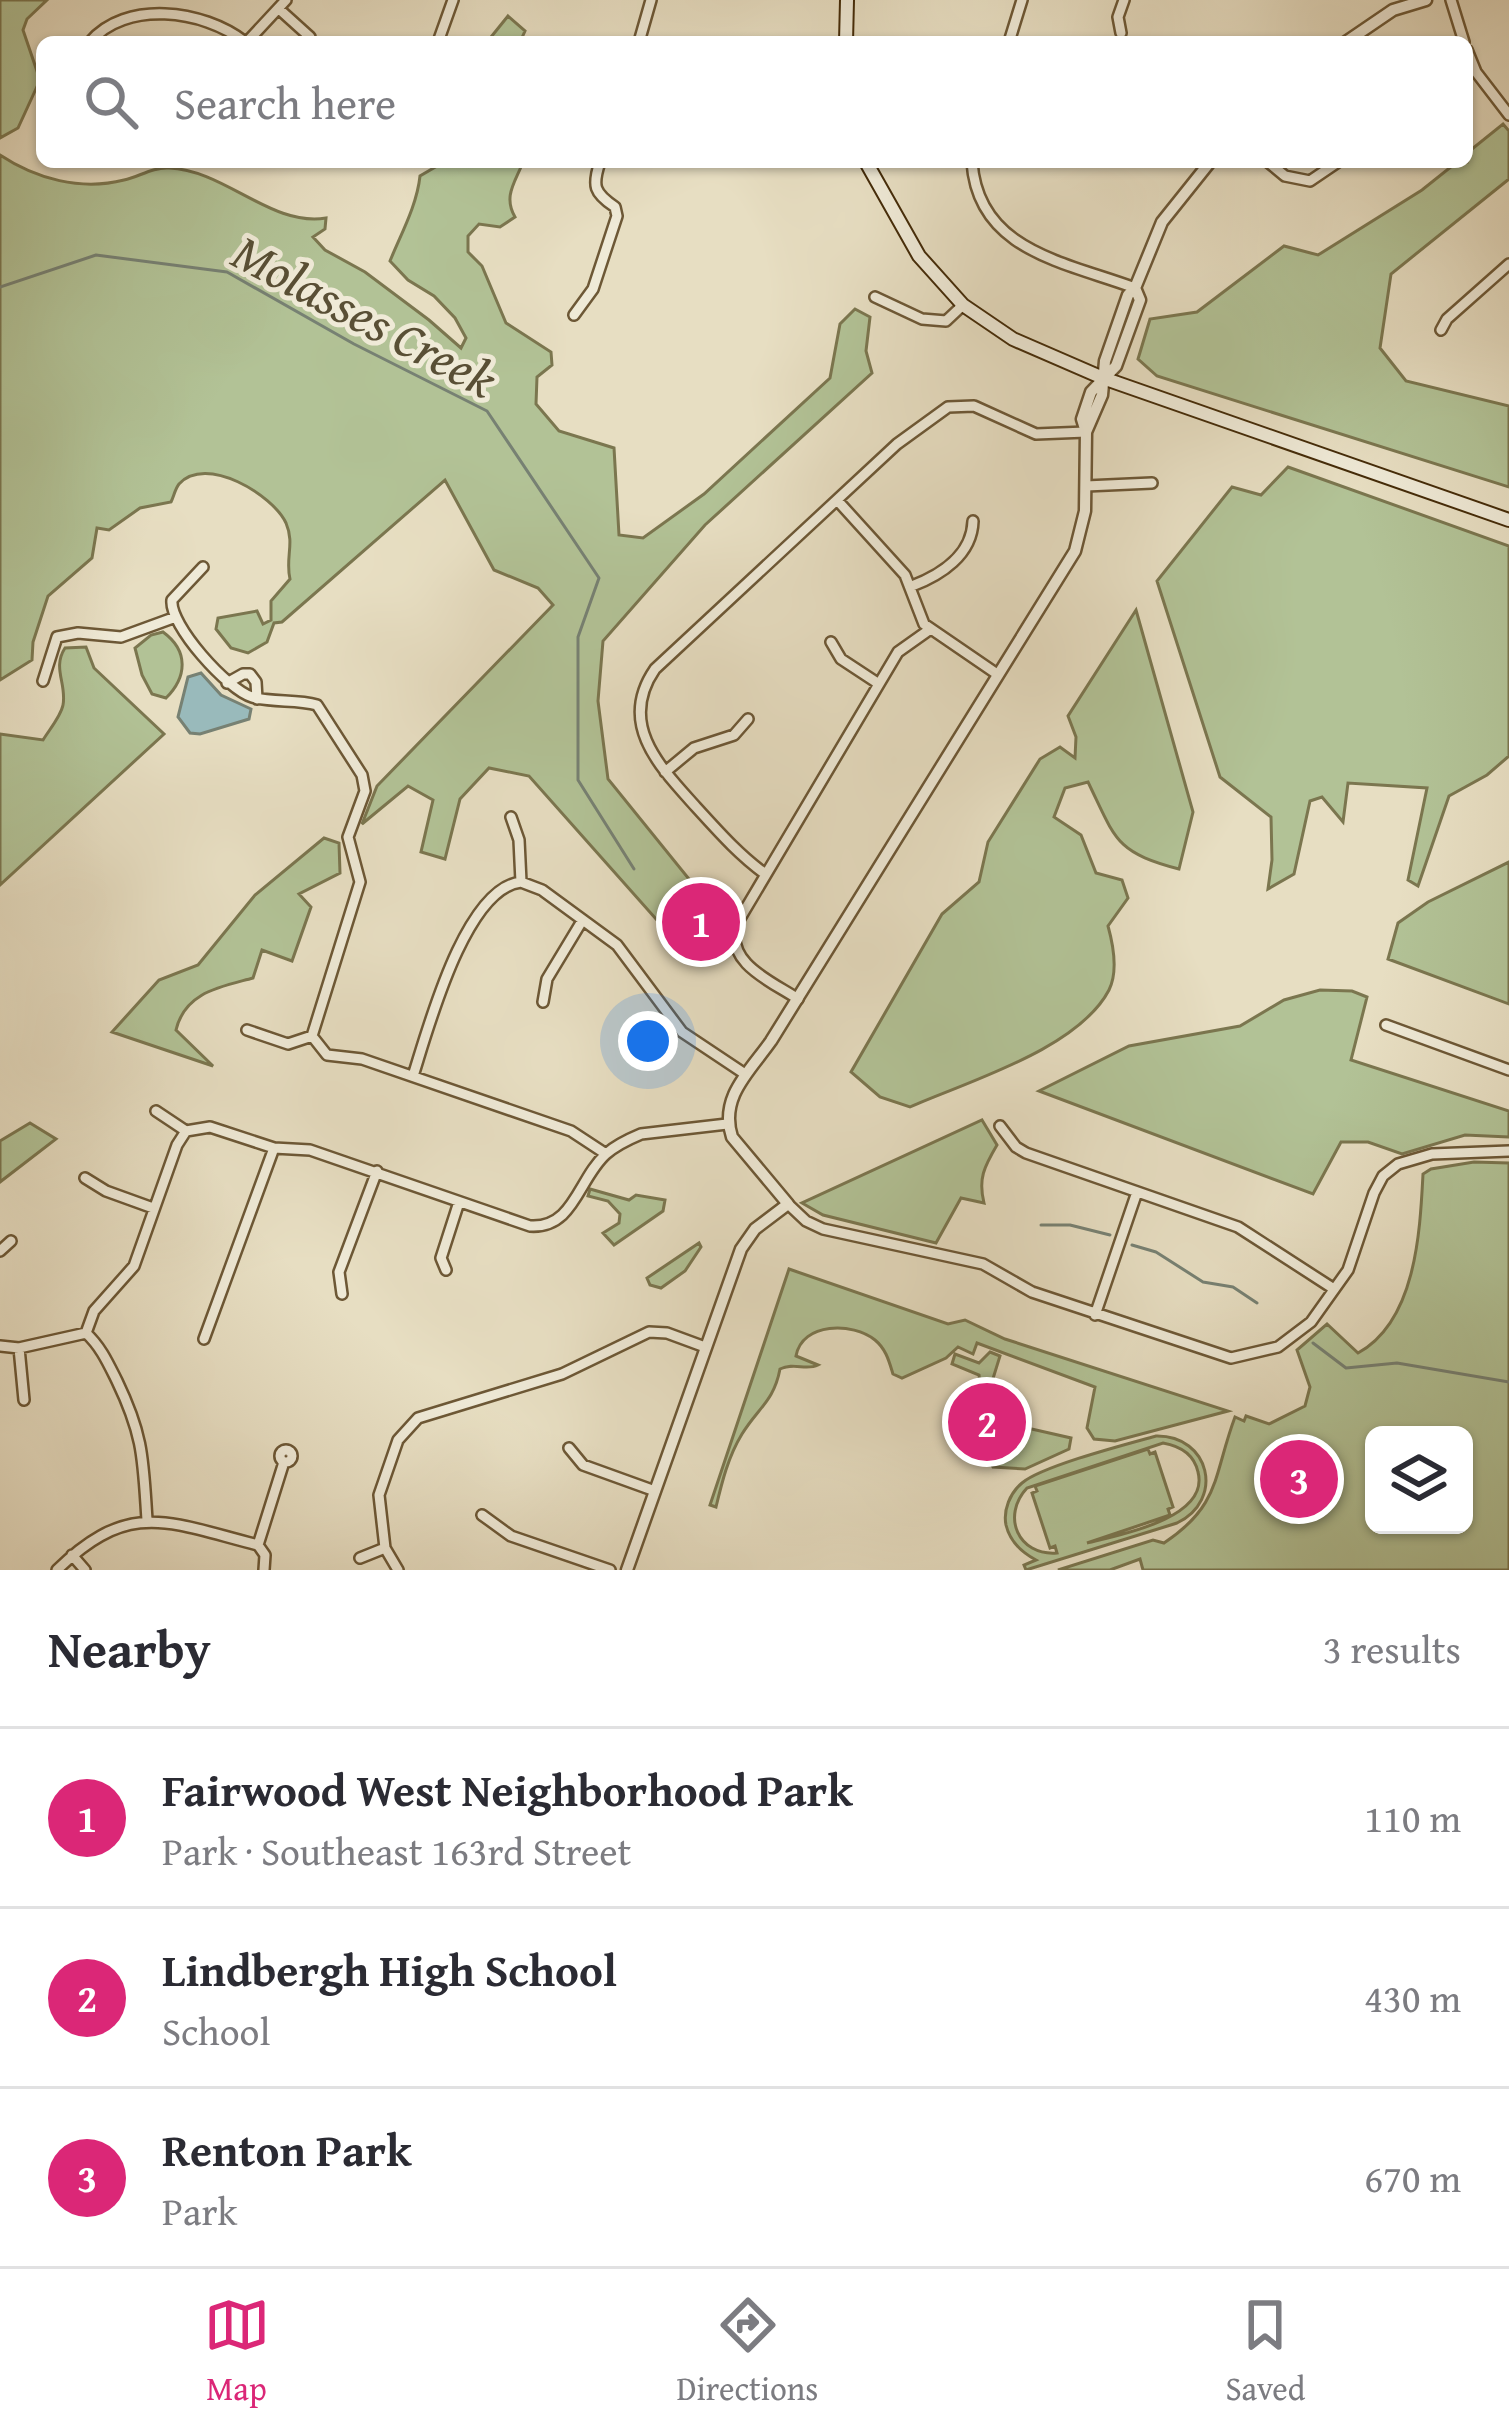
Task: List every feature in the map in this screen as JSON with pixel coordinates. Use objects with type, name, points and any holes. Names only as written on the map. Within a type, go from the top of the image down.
[{"type":"main road","points":[[846,36],[847,0]]},
{"type":"main road","points":[[869,168],[919,256],[963,305],[1013,339],[1103,378],[1509,520]]},
{"type":"street","points":[[440,36],[453,0]]},
{"type":"street","points":[[641,36],[651,0]]},
{"type":"street","points":[[1011,36],[1022,0]]},
{"type":"street","points":[[1120,33],[1118,17],[1124,0]]},
{"type":"street","points":[[1355,36],[1393,10],[1426,0]]},
{"type":"street","points":[[1450,0],[1462,36]]},
{"type":"street","points":[[252,36],[282,4],[309,36]]},
{"type":"street","points":[[96,36],[114,18],[182,5],[237,36]]},
{"type":"street","points":[[1473,77],[1509,115]]},
{"type":"street","points":[[574,315],[593,289],[617,216],[615,207],[596,192],[598,168]]},
{"type":"street","points":[[973,168],[976,192],[991,221],[1026,247],[1136,288]]},
{"type":"street","points":[[1205,168],[1169,210],[1136,288],[1140,300],[1116,366],[1091,392],[1082,419],[1086,486],[1083,526],[1075,551],[798,998],[733,1094],[728,1124],[741,1152],[806,1221],[823,1229],[983,1264],[1032,1292],[1215,1355],[1258,1354],[1278,1347],[1311,1322],[1353,1260],[1374,1192],[1398,1164],[1432,1154],[1509,1151]]},
{"type":"street","points":[[1277,168],[1297,181],[1310,181],[1329,168]]},
{"type":"street","points":[[1441,330],[1447,319],[1509,264]]},
{"type":"street","points":[[875,297],[935,321],[946,321],[963,305]]},
{"type":"street","points":[[764,873],[739,855],[649,751],[639,716],[644,687],[655,669],[897,444],[948,407],[974,406],[1036,434],[1086,432]]},
{"type":"street","points":[[1086,486],[1152,483]]},
{"type":"street","points":[[837,500],[913,586],[929,629],[997,674]]},
{"type":"street","points":[[913,586],[953,563],[973,534],[973,521]]},
{"type":"street","points":[[203,567],[172,600],[173,618],[227,683],[256,699],[317,705],[364,784],[363,802],[348,837],[360,882],[312,1036]]},
{"type":"street","points":[[43,681],[57,637],[121,637],[173,618]]},
{"type":"street","points":[[798,998],[743,962],[734,943],[736,925],[898,652],[929,629]]},
{"type":"street","points":[[831,643],[841,658],[879,684]]},
{"type":"street","points":[[227,683],[250,674],[256,682],[256,699]]},
{"type":"street","points":[[665,772],[694,748],[734,735],[748,719]]},
{"type":"street","points":[[511,817],[519,840],[520,882]]},
{"type":"street","points":[[413,1076],[454,956],[491,898],[520,882],[542,890],[617,945],[673,1023],[746,1074]]},
{"type":"street","points":[[543,1002],[547,979],[582,921]]},
{"type":"street","points":[[636,1038],[652,1037],[673,1023]]},
{"type":"street","points":[[1386,1024],[1509,1070]]},
{"type":"street","points":[[247,1030],[288,1044],[312,1036]]},
{"type":"street","points":[[312,1036],[327,1055],[362,1059],[571,1131],[606,1154]]},
{"type":"street","points":[[156,1111],[186,1131],[210,1127],[274,1148],[310,1150],[544,1227],[565,1214],[606,1154],[641,1134],[728,1124]]},
{"type":"street","points":[[1000,1126],[1026,1153],[1238,1227],[1334,1289]]},
{"type":"street","points":[[86,1333],[94,1311],[134,1266],[186,1131]]},
{"type":"street","points":[[204,1339],[274,1148]]},
{"type":"street","points":[[343,1294],[339,1272],[376,1171]]},
{"type":"street","points":[[85,1178],[154,1208]]},
{"type":"street","points":[[1095,1315],[1137,1192]]},
{"type":"street","points":[[446,1270],[441,1258],[459,1202]]},
{"type":"street","points":[[627,1570],[741,1249],[755,1229],[788,1204]]},
{"type":"street","points":[[0,1251],[11,1241]]},
{"type":"street","points":[[398,1570],[385,1548],[378,1504],[398,1440],[424,1414],[562,1374],[649,1332],[667,1333],[706,1347]]},
{"type":"street","points":[[0,1346],[19,1348],[86,1333]]},
{"type":"street","points":[[86,1333],[100,1346],[137,1422],[147,1520]]},
{"type":"street","points":[[19,1348],[24,1400]]},
{"type":"street","points":[[569,1448],[583,1466],[655,1491]]},
{"type":"street","points":[[258,1545],[284,1462]]},
{"type":"street","points":[[482,1515],[511,1537],[610,1570]]},
{"type":"street","points":[[57,1570],[95,1537],[147,1520],[258,1545],[265,1555],[264,1570]]},
{"type":"street","points":[[360,1558],[385,1548]]},
{"type":"street","points":[[72,1555],[86,1570]]},
{"type":"green space","points":[[0,0],[47,0],[27,19],[23,30],[36,68],[36,89],[18,128],[0,138]]},
{"type":"green space","points":[[508,16],[525,31],[523,36],[492,36]]},
{"type":"green space","points":[[1503,124],[1509,131],[1509,179],[1391,274],[1380,348],[1406,381],[1509,406],[1509,487],[1157,376],[1138,359],[1150,319],[1197,312],[1284,246],[1318,255],[1450,168],[1473,168],[1473,148]]},
{"type":"green space","points":[[0,155],[29,171],[75,183],[108,183],[163,168],[190,171],[286,214],[326,218],[325,229],[313,237],[325,250],[365,272],[461,348],[466,338],[455,318],[390,261],[420,176],[434,168],[520,168],[510,196],[515,217],[500,227],[479,224],[468,236],[468,252],[482,266],[506,323],[551,352],[552,365],[537,377],[536,404],[559,431],[614,448],[619,535],[643,538],[704,494],[830,378],[840,324],[855,309],[870,317],[866,351],[872,373],[705,525],[603,641],[598,701],[608,779],[689,879],[686,888],[736,914],[727,931],[730,951],[696,964],[529,776],[489,768],[460,799],[445,859],[421,852],[433,800],[408,786],[362,824],[377,786],[553,605],[538,588],[494,570],[445,480],[282,622],[274,623],[267,642],[248,653],[231,648],[216,629],[218,618],[257,611],[263,624],[271,620],[271,601],[290,579],[289,531],[279,512],[254,490],[221,476],[191,476],[179,484],[171,502],[140,508],[109,530],[97,528],[92,558],[48,596],[32,660],[0,680]]},
{"type":"green space","points":[[1288,467],[1509,546],[1509,756],[1487,775],[1449,796],[1418,886],[1408,880],[1427,788],[1348,783],[1343,822],[1322,797],[1310,801],[1294,874],[1268,889],[1271,817],[1220,777],[1157,581],[1232,487],[1261,495]]},
{"type":"green space","points":[[1136,610],[1193,812],[1179,869],[1142,856],[1120,841],[1088,782],[1065,788],[1054,817],[1081,835],[1096,873],[1122,880],[1128,898],[1108,926],[1114,967],[1109,990],[1073,1030],[1020,1061],[910,1107],[880,1097],[851,1072],[942,914],[979,882],[988,842],[1040,759],[1060,747],[1075,758],[1076,737],[1068,716]]},
{"type":"green space","points":[[163,632],[177,647],[182,664],[178,682],[166,698],[152,694],[135,648]]},
{"type":"green space","points":[[86,647],[94,668],[164,734],[0,885],[0,734],[43,740],[63,705],[61,655],[65,648]]},
{"type":"green space","points":[[324,838],[339,843],[340,873],[299,894],[311,907],[292,961],[262,950],[253,978],[206,993],[181,1017],[176,1030],[213,1066],[112,1032],[159,980],[198,965],[255,895]]},
{"type":"green space","points":[[1509,862],[1509,1004],[1388,959],[1398,923],[1428,902]]},
{"type":"green space","points":[[1320,990],[1352,991],[1367,997],[1351,1060],[1509,1111],[1509,1137],[1465,1135],[1402,1154],[1368,1142],[1341,1142],[1313,1194],[1039,1091],[1129,1046],[1240,1026],[1284,1000]]},
{"type":"green space","points":[[982,1120],[997,1145],[983,1173],[984,1203],[961,1198],[936,1243],[823,1215],[802,1203]]},
{"type":"green space","points":[[30,1123],[56,1139],[0,1182],[0,1141]]},
{"type":"green space","points":[[1474,1162],[1509,1163],[1509,1570],[1143,1570],[1140,1559],[1110,1570],[1058,1570],[1153,1540],[1164,1543],[1183,1529],[1213,1488],[1235,1417],[1269,1424],[1305,1406],[1310,1387],[1297,1350],[1327,1324],[1358,1353],[1377,1338],[1392,1320],[1411,1273],[1423,1174]]},
{"type":"green space","points":[[590,1189],[629,1200],[636,1195],[665,1200],[663,1211],[614,1245],[603,1233],[619,1223],[620,1214],[608,1201],[588,1196]]},
{"type":"green space","points":[[699,1243],[685,1271],[661,1288],[650,1285],[647,1278]]},
{"type":"green space","points":[[789,1269],[948,1324],[965,1320],[1005,1339],[1228,1411],[1115,1441],[1094,1439],[1087,1428],[1095,1387],[977,1343],[973,1354],[958,1347],[946,1358],[902,1378],[893,1374],[875,1340],[854,1330],[830,1328],[808,1337],[796,1356],[818,1365],[780,1369],[770,1397],[733,1452],[716,1507],[710,1505]]},
{"type":"green space","points":[[990,1352],[1000,1356],[991,1385],[980,1386],[979,1375],[952,1364],[955,1354],[979,1363]]},
{"type":"green space","points":[[985,1415],[1008,1429],[1023,1427],[1071,1438],[1069,1449],[1025,1469],[993,1467],[974,1422],[976,1416]]},
{"type":"green space","points":[[1156,1436],[1189,1446],[1199,1457],[1206,1485],[1192,1513],[1177,1523],[1026,1570],[1024,1565],[1036,1560],[1013,1541],[1005,1519],[1008,1502],[1018,1487],[1047,1470]],"holes":[[[1163,1443],[1190,1456],[1198,1472],[1198,1488],[1177,1513],[1087,1543],[1170,1515],[1168,1509],[1173,1507],[1155,1452],[1150,1454],[1148,1449],[1035,1486],[1037,1491],[1032,1493],[1050,1548],[1055,1546],[1057,1553],[1032,1548],[1018,1532],[1015,1510],[1027,1488]]]},
{"type":"water","points":[[201,673],[221,695],[251,709],[249,719],[190,733],[178,717],[188,677]]},
{"type":"waterway","name":"Molasses Creek","points":[[0,287],[96,255],[227,272],[354,344],[487,411],[599,578],[578,637],[578,780],[634,869]]},
{"type":"waterway","name":"Molasses Creek","points":[[1041,1225],[1070,1225],[1110,1235]]},
{"type":"waterway","name":"Molasses Creek","points":[[1132,1245],[1156,1252],[1203,1282],[1233,1287],[1257,1303]]},
{"type":"waterway","name":"Molasses Creek","points":[[1313,1343],[1346,1368],[1397,1363],[1509,1382]]},
{"type":"place","name":"Fairwood West Neighborhood Park","points":[[701,922]]},
{"type":"place","name":"Lindbergh High School","points":[[987,1422]]},
{"type":"place","name":"Renton Park","points":[[1299,1479]]}]
